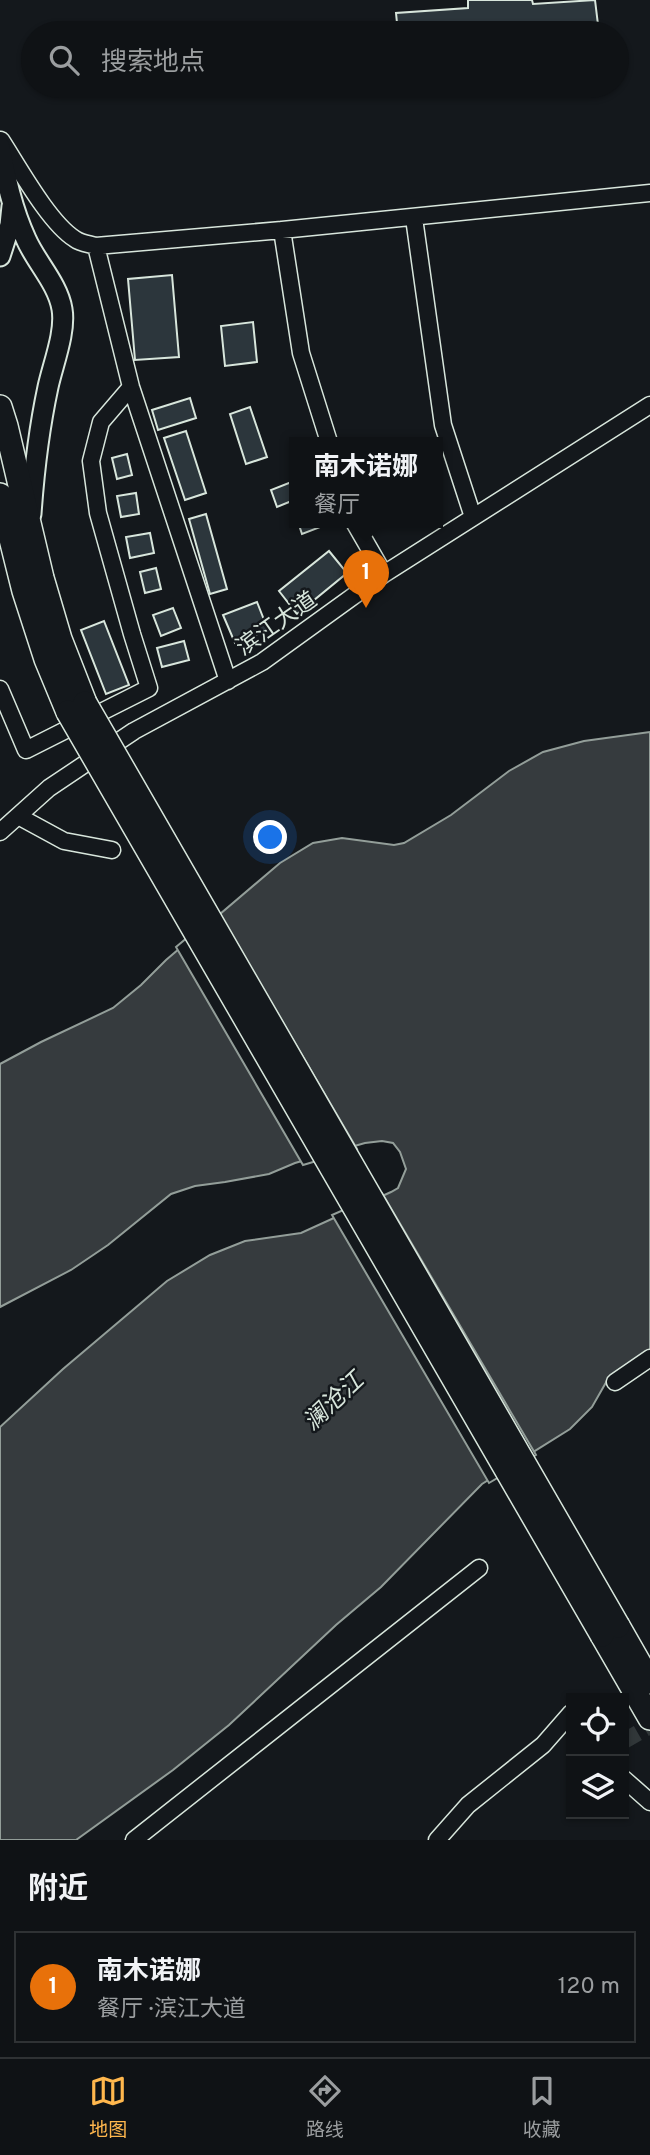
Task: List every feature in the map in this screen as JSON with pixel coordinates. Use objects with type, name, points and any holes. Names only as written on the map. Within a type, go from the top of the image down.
[{"type":"highway","points":[[0,407],[77,707]]},
{"type":"highway","points":[[0,495],[24,591],[46,659],[77,707],[610,1631],[650,1718]]},
{"type":"highway","points":[[610,1631],[650,1682]]},
{"type":"main road","points":[[0,147],[12,206],[26,240],[58,297],[63,313],[62,331],[39,437],[30,529]]},
{"type":"main road","points":[[0,256],[10,225],[12,206]]},
{"type":"street","points":[[0,138],[55,220],[75,240],[96,246],[414,218],[650,193]]},
{"type":"street","points":[[414,218],[443,425],[473,517]]},
{"type":"street","points":[[282,230],[301,353],[327,437]]},
{"type":"street","points":[[96,246],[131,387],[228,681]]},
{"type":"street","points":[[0,689],[26,750],[149,688],[98,513],[91,461],[101,422],[131,387]]},
{"type":"street","name":"滨江大道","points":[[0,832],[49,788],[134,731],[262,662],[384,574],[650,405]]},
{"type":"street","points":[[357,528],[384,574]]},
{"type":"street","points":[[19,816],[64,841],[112,850]]},
{"type":"street","points":[[615,1382],[650,1358]]},
{"type":"street","points":[[134,1840],[479,1568]]},
{"type":"street","points":[[436,1840],[468,1805],[543,1745],[566,1719]]},
{"type":"street","points":[[629,1783],[650,1802]]},
{"type":"water","name":"澜沧江","points":[[650,732],[650,1349],[608,1379],[592,1407],[570,1429],[482,1484],[381,1587],[336,1625],[229,1725],[173,1770],[76,1840],[0,1840],[0,1427],[63,1369],[167,1281],[210,1255],[245,1241],[301,1233],[391,1192],[398,1188],[406,1169],[400,1152],[393,1143],[382,1141],[365,1143],[295,1163],[269,1174],[195,1186],[171,1194],[108,1245],[71,1270],[0,1307],[0,1064],[113,1008],[280,863],[313,843],[342,838],[394,845],[404,843],[451,815],[509,771],[543,752],[584,741]]},
{"type":"pier","points":[[218,912],[357,1149],[303,1165],[176,947]]},
{"type":"pier","points":[[382,1193],[536,1455],[489,1483],[332,1215]]},
{"type":"building","points":[[468,0],[532,0],[533,4],[595,0],[598,21],[397,21],[396,13],[468,8]]},
{"type":"building","points":[[172,275],[179,357],[135,360],[128,279]]},
{"type":"building","points":[[253,322],[257,362],[225,366],[221,326]]},
{"type":"building","points":[[190,398],[196,418],[158,430],[152,410]]},
{"type":"building","points":[[250,407],[267,457],[246,464],[230,414]]},
{"type":"building","points":[[186,431],[206,493],[185,500],[164,438]]},
{"type":"building","points":[[127,454],[132,475],[117,479],[112,458]]},
{"type":"building","points":[[289,483],[289,502],[277,507],[271,490]]},
{"type":"building","points":[[136,493],[139,514],[121,517],[117,496]]},
{"type":"building","points":[[206,514],[227,589],[210,594],[189,519]]},
{"type":"building","points":[[300,528],[318,528],[302,534]]},
{"type":"building","points":[[150,533],[154,553],[130,558],[126,537]]},
{"type":"building","points":[[329,551],[347,573],[297,614],[279,591]]},
{"type":"building","points":[[156,568],[161,589],[145,593],[140,572]]},
{"type":"building","points":[[257,602],[268,630],[235,643],[223,615]]},
{"type":"building","points":[[173,608],[181,628],[161,636],[153,615]]},
{"type":"building","points":[[104,621],[129,685],[106,694],[81,630]]},
{"type":"building","points":[[184,641],[189,660],[162,667],[157,648]]},
{"type":"tunnel","points":[[629,1738],[650,1726]]},
{"type":"place","name":"南木诺娜","points":[[366,608]]}]
